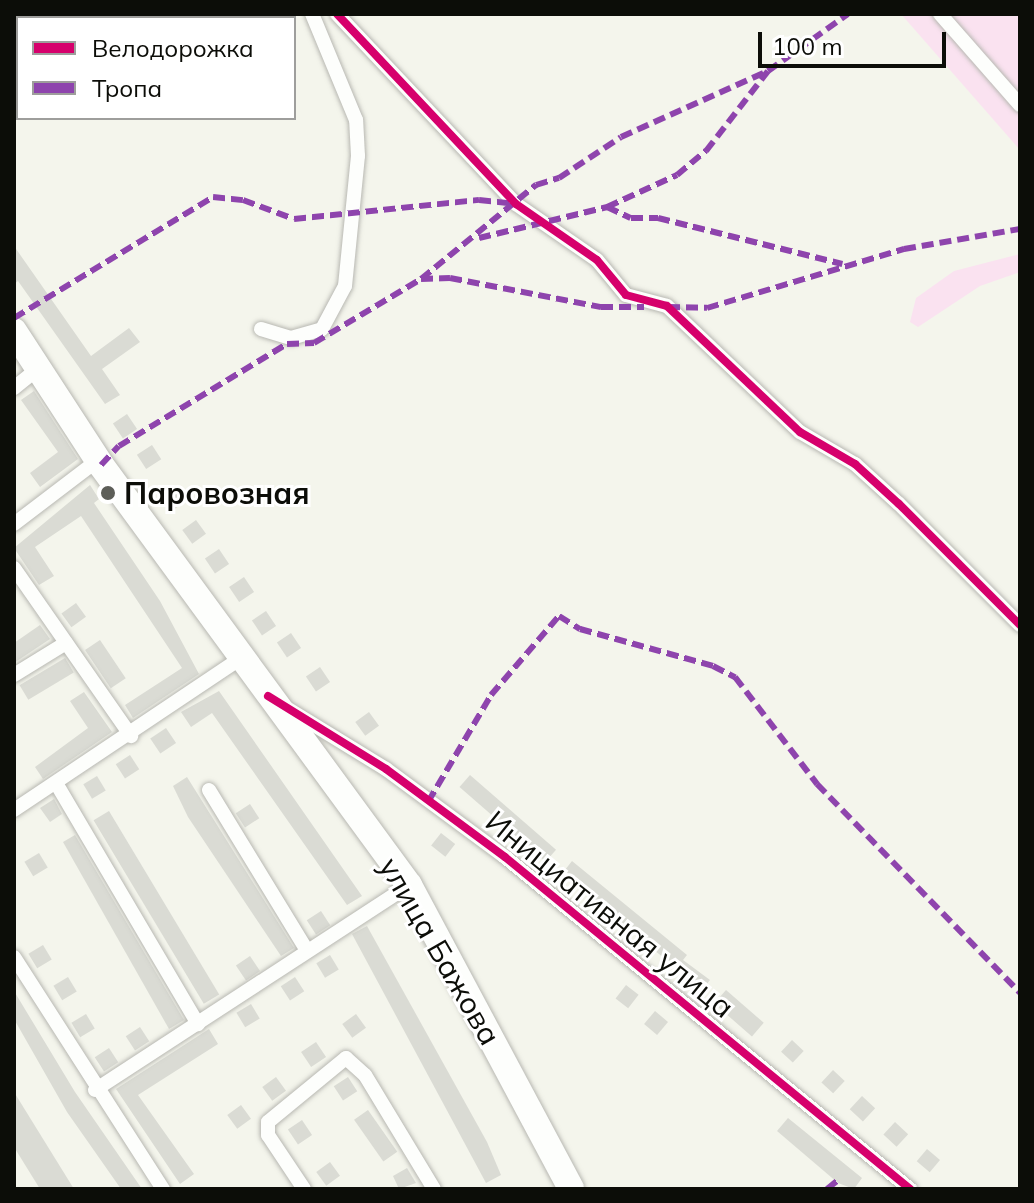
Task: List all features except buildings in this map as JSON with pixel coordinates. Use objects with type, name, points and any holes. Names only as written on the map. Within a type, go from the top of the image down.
[{"type":"highway","name":"улица Бажова","points":[[14,331],[98,460],[409,885],[571,1189]]},
{"type":"street","points":[[261,329],[291,338],[322,329],[345,286],[358,156],[356,120],[312,14]]},
{"type":"street","points":[[337,14],[516,204],[597,260],[626,295],[667,306],[800,432],[855,464],[1020,625]]},
{"type":"street","points":[[940,14],[1020,105]]},
{"type":"street","points":[[14,388],[40,367]]},
{"type":"street","points":[[14,524],[98,460]]},
{"type":"street","points":[[14,568],[131,736]]},
{"type":"street","points":[[14,675],[66,643]]},
{"type":"street","points":[[14,810],[131,736],[241,658]]},
{"type":"street","name":"Инициативная улица","points":[[268,696],[386,769],[505,857],[910,1189]]},
{"type":"street","points":[[56,783],[198,1024]]},
{"type":"street","points":[[209,790],[306,949]]},
{"type":"street","points":[[95,1090],[306,949],[409,885]]},
{"type":"street","points":[[14,957],[95,1090],[163,1189]]},
{"type":"street","points":[[304,1189],[268,1135],[268,1122],[346,1058],[365,1075],[434,1189]]},
{"type":"shaded area","points":[[901,14],[1020,14],[1020,150]]},
{"type":"shaded area","points":[[1020,254],[1020,272],[980,286],[918,327],[910,322],[916,298],[954,271]]},
{"type":"marked path","points":[[421,279],[536,185],[559,178],[621,137],[768,71],[848,14]]},
{"type":"marked path","points":[[607,207],[677,175],[706,151],[768,71]]},
{"type":"marked path","points":[[14,318],[213,197],[243,200],[294,219],[479,200],[516,204]]},
{"type":"marked path","points":[[479,238],[607,207],[631,218],[658,218],[842,264]]},
{"type":"marked path","points":[[668,307],[707,308],[904,249],[1020,229]]},
{"type":"marked path","points":[[101,465],[119,446],[287,344],[314,343],[421,279],[450,278],[601,307],[644,307]]},
{"type":"marked path","points":[[428,802],[491,695],[559,616],[580,629],[713,666],[735,677],[817,784],[1020,993]]},
{"type":"marked path","points":[[827,1189],[837,1181]]},
{"type":"cycle path","points":[[337,14],[516,204],[597,260],[626,295],[667,306],[800,432],[855,464],[1020,625]]},
{"type":"cycle path","points":[[268,696],[386,769],[505,857],[910,1189]]},
{"type":"place","name":"Паровозная","points":[[108,493]]}]
